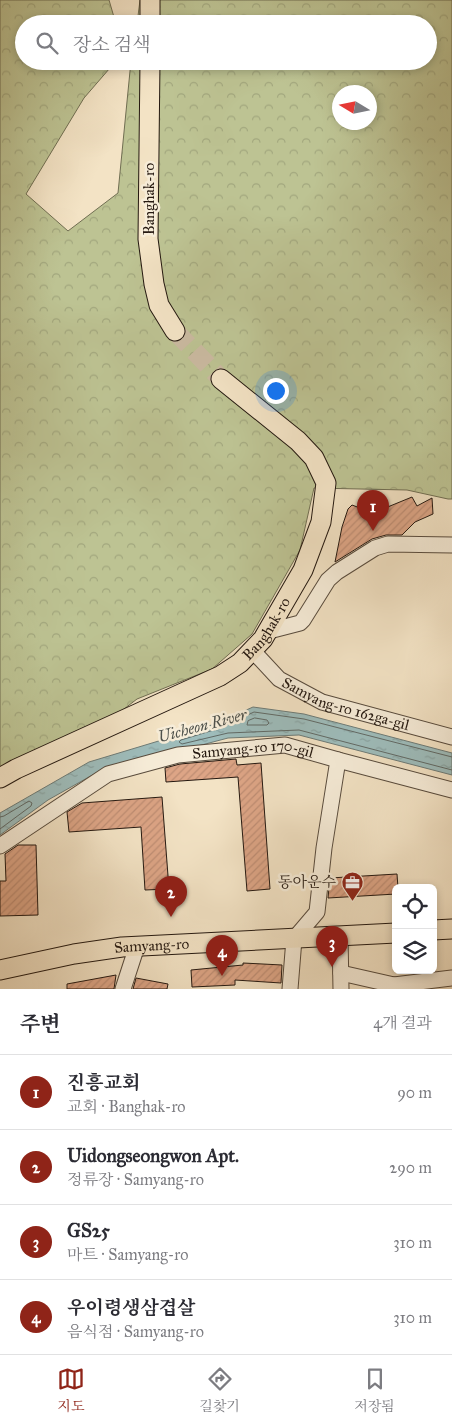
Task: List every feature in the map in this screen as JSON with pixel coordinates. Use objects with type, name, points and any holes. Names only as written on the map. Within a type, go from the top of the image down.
[{"type":"main road","points":[[150,0],[150,15]]},
{"type":"main road","name":"Banghak-ro","points":[[150,70],[148,239],[159,305],[175,331]]},
{"type":"main road","name":"Banghak-ro","points":[[0,778],[32,761],[220,676],[240,663],[269,631],[304,570],[321,522],[326,483],[314,458],[298,441],[221,379]]},
{"type":"main road","points":[[437,930],[452,929]]},
{"type":"main road","name":"Samyang-ro","points":[[0,970],[74,954],[137,946],[392,933]]},
{"type":"street","points":[[269,631],[300,622],[328,580],[337,572],[375,548],[388,544],[452,545]]},
{"type":"street","name":"Samyang-ro 162ga-gil","points":[[253,650],[279,679],[322,702],[452,737]]},
{"type":"street","name":"Samyang-ro 170-gil","points":[[0,846],[108,774],[178,755],[285,745],[452,790]]},
{"type":"street","points":[[290,989],[294,939],[317,912],[324,848],[338,760]]},
{"type":"street","points":[[340,937],[341,989]]},
{"type":"street","points":[[123,989],[137,946]]},
{"type":"street","points":[[341,973],[394,987],[452,978]]},
{"type":"green space","points":[[0,0],[109,0],[113,15],[15,15],[15,70],[108,70],[84,98],[26,194],[68,231],[118,193],[130,70],[437,70],[437,15],[138,15],[140,0],[452,0],[452,499],[407,490],[314,488],[300,550],[252,634],[212,669],[137,699],[107,722],[0,770]]},
{"type":"water","points":[[253,707],[304,714],[452,753],[452,775],[299,735],[228,738],[96,773],[48,800],[0,835],[0,813],[89,762],[215,724]]},
{"type":"building","points":[[412,497],[417,506],[432,498],[433,514],[415,522],[402,535],[386,535],[372,539],[335,562],[342,527],[348,509],[352,505],[373,513]]},
{"type":"building","points":[[236,759],[237,765],[261,763],[270,889],[247,891],[238,777],[166,782],[165,768],[180,764]]},
{"type":"building","points":[[162,797],[169,889],[145,890],[141,827],[69,832],[67,812],[82,803]]},
{"type":"building","points":[[18,845],[36,845],[38,915],[0,916],[0,881],[6,881],[5,854]]},
{"type":"building","points":[[397,874],[398,884],[392,884],[392,894],[328,898],[330,878]]},
{"type":"building","points":[[243,963],[282,965],[281,983],[235,980],[235,985],[192,987],[191,970],[243,965]]},
{"type":"building","points":[[116,975],[114,989],[67,989],[67,984]]},
{"type":"building","points":[[136,978],[168,984],[167,989],[133,989]]},
{"type":"tunnel","points":[[175,331],[221,379]]},
{"type":"place","name":"진흥교회","points":[[373,531]]},
{"type":"place","name":"동아운수","points":[[352,901]]},
{"type":"place","name":"Uidongseongwon Apt.","points":[[171,917]]},
{"type":"place","name":"GS25","points":[[332,967]]},
{"type":"place","name":"우이령생삼겹살","points":[[222,976]]},
{"type":"water label","name":"Uicheon River","points":[[202,725]]}]
